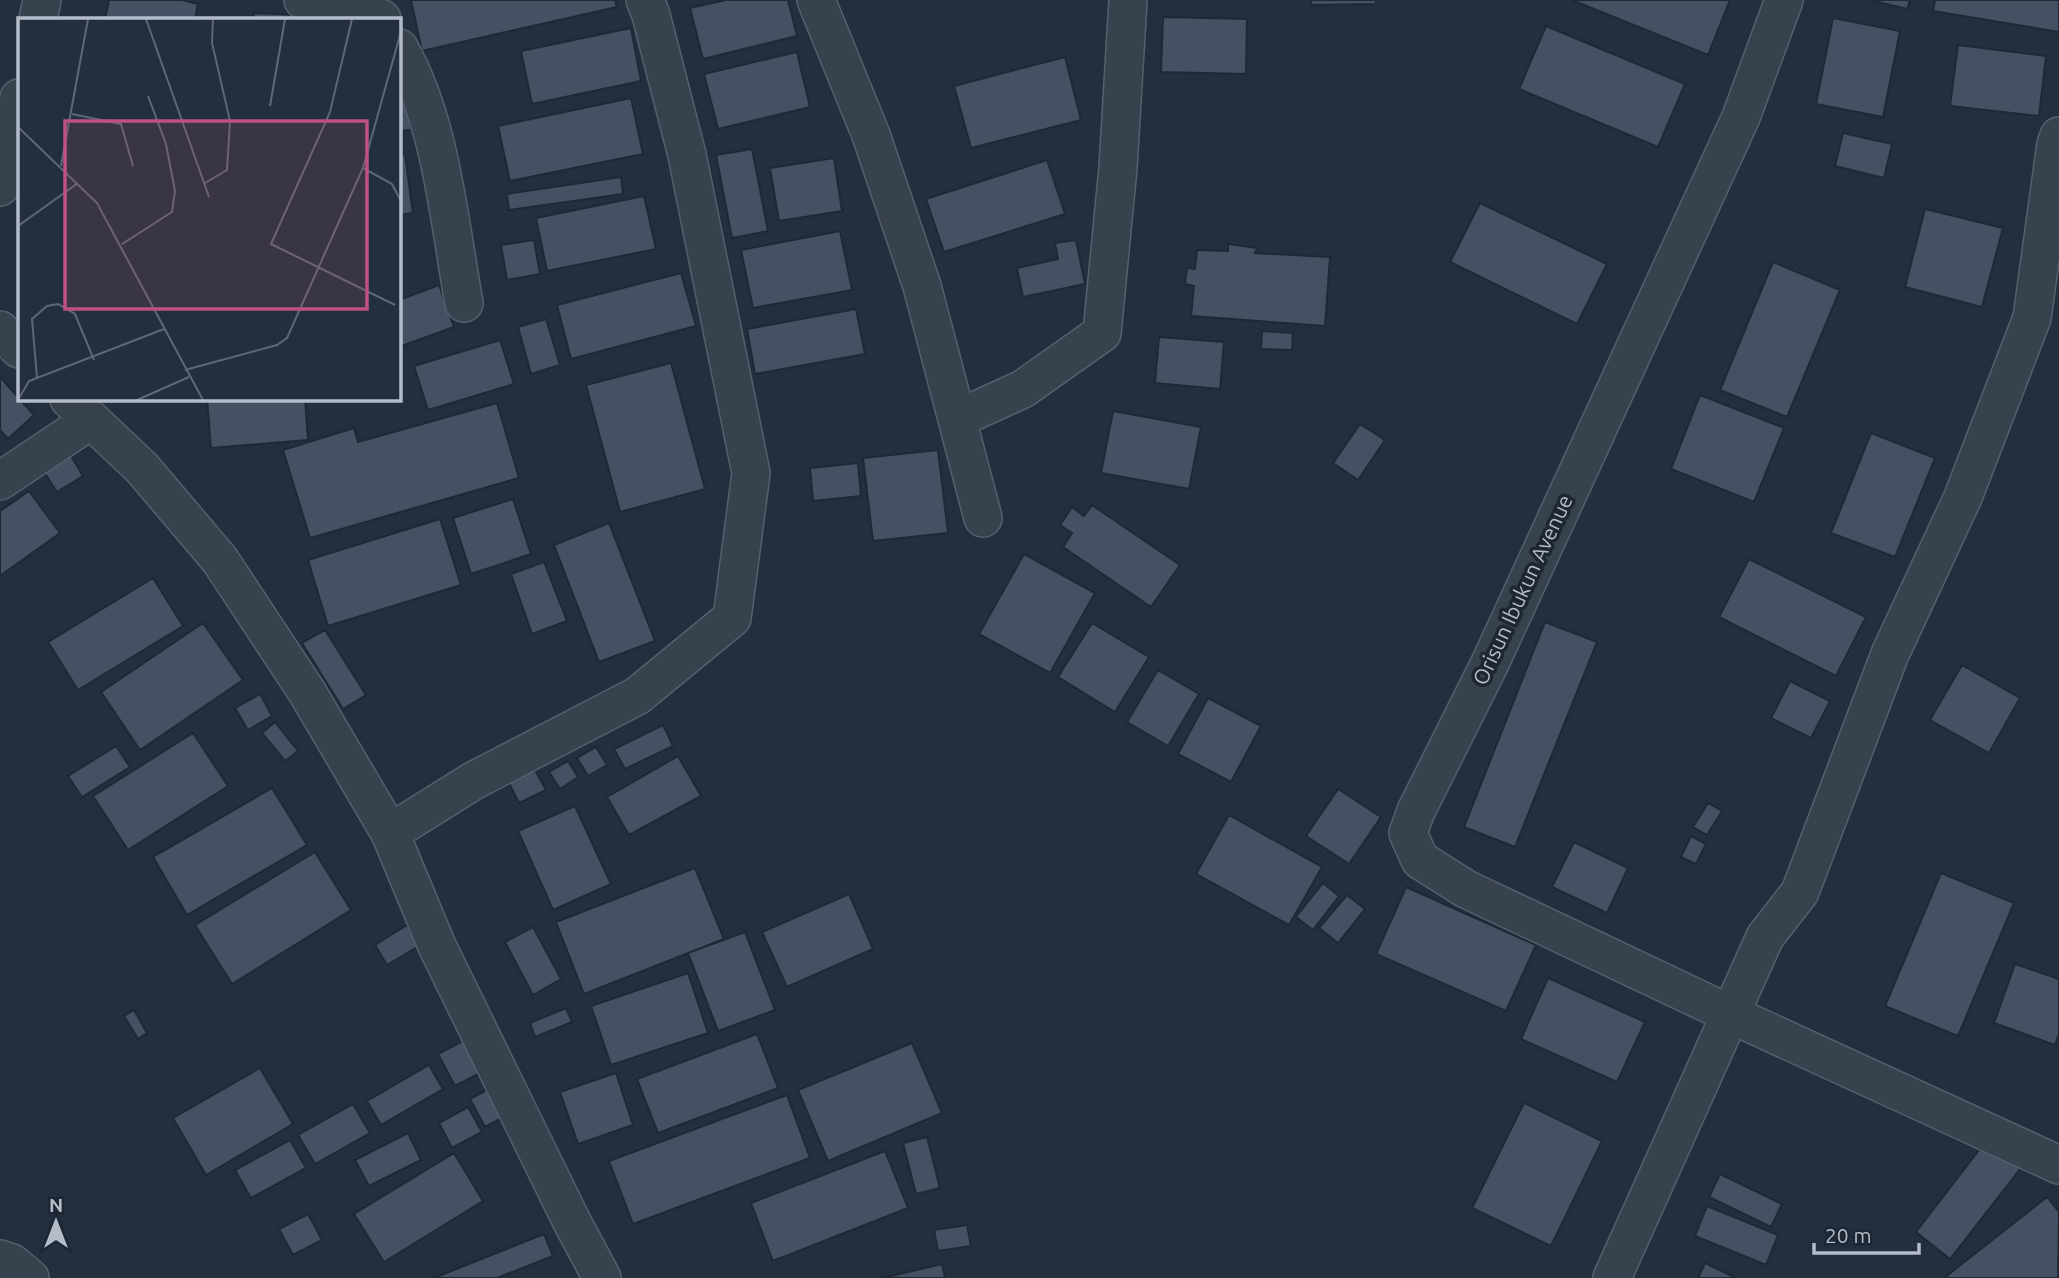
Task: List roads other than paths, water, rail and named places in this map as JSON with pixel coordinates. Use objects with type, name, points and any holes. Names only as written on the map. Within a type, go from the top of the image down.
[{"type":"street","points":[[38,18],[42,0]]},
{"type":"street","points":[[303,0],[358,8],[380,18]]},
{"type":"street","points":[[390,833],[473,781],[637,696],[732,618],[751,473],[687,156],[645,0]]},
{"type":"street","points":[[816,0],[872,135],[922,286],[983,518]]},
{"type":"street","points":[[957,419],[1023,388],[1102,332],[1118,168],[1128,0]]},
{"type":"street","name":"Orisun Ibukun Avenue","points":[[1784,0],[1741,117],[1491,661],[1416,811],[1408,833],[1420,860],[1466,888],[1730,1014],[2059,1165]]},
{"type":"street","points":[[401,51],[414,74],[435,136],[464,303]]},
{"type":"street","points":[[0,187],[18,103]]},
{"type":"street","points":[[1612,1278],[1765,937],[1800,892],[1890,654],[2045,326],[2056,144],[2059,136]]},
{"type":"street","points":[[0,330],[18,348]]},
{"type":"street","points":[[0,481],[80,410],[142,468],[220,560],[307,692],[390,833],[437,946],[570,1220],[601,1278]]},
{"type":"street","points":[[0,1259],[12,1264],[30,1278]]}]
